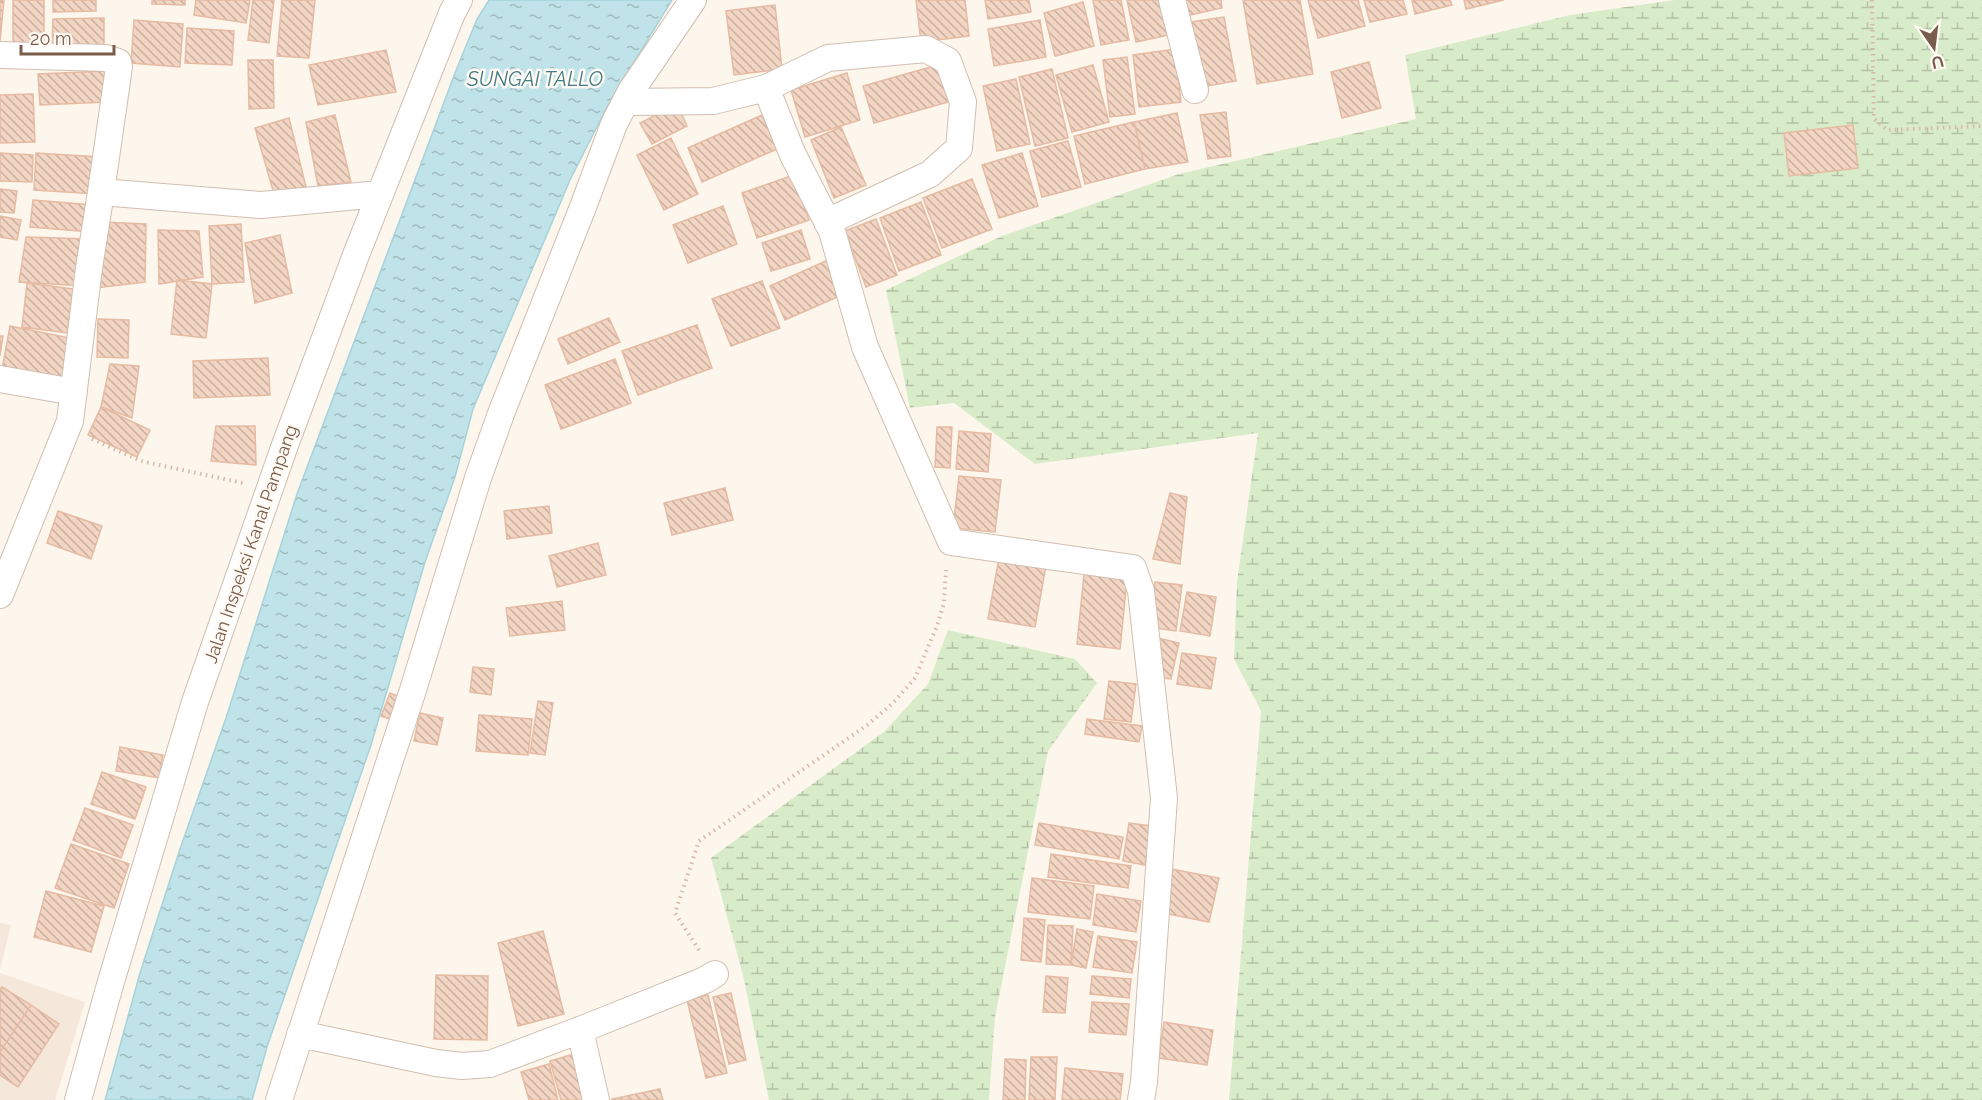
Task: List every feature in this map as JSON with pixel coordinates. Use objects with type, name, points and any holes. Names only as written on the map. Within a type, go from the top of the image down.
[{"type":"street","name":"Jalan Inspeksi Kanal Pampang","points":[[78,1100],[195,702],[289,434],[380,194],[459,0]]},
{"type":"street","points":[[279,1100],[413,690],[478,478],[502,411],[614,124],[693,0]]},
{"type":"street","points":[[1172,0],[1195,90]]},
{"type":"street","points":[[626,102],[713,101],[766,88],[828,58],[926,49],[948,61],[963,102],[959,148],[930,174],[827,222]]},
{"type":"street","points":[[0,55],[106,58],[118,62],[119,66],[68,429],[0,595]]},
{"type":"street","points":[[766,88],[793,155],[832,231],[865,347],[951,542],[1133,568],[1141,591],[1164,798],[1141,1100]]},
{"type":"street","points":[[100,192],[261,205],[380,194]]},
{"type":"street","points":[[0,379],[74,392]]},
{"type":"street","points":[[300,1034],[436,1064],[462,1066],[490,1064],[580,1030],[715,974]]},
{"type":"street","points":[[580,1030],[596,1100]]},
{"type":"path","points":[[1872,0],[1874,119],[1887,130],[1982,126]]},
{"type":"path","points":[[68,429],[141,461],[270,489]]},
{"type":"path","points":[[715,974],[675,913],[699,842],[866,726],[893,703],[915,678],[944,603],[951,542]]},
{"type":"shaded area","points":[[0,923],[11,925],[0,970]]},
{"type":"shaded area","points":[[0,973],[85,1002],[55,1100],[0,1100]]},
{"type":"green space","points":[[1675,0],[1982,0],[1982,1100],[1229,1100],[1261,711],[1234,659],[1237,582],[1258,433],[1035,464],[954,403],[910,408],[886,290],[1002,236],[1179,174],[1416,119],[1405,55],[1570,15]]},
{"type":"green space","points":[[948,630],[1075,659],[1097,683],[1048,751],[995,1017],[989,1100],[769,1100],[743,975],[711,858],[885,731],[928,684]]},
{"type":"water","name":"SUNGAI TALLO","points":[[489,0],[672,0],[608,105],[570,180],[473,409],[455,477],[425,562],[371,745],[267,1047],[252,1100],[105,1100],[140,973],[226,718],[297,494],[455,73],[477,19]]},
{"type":"building","points":[[0,0],[4,0],[0,41]]},
{"type":"building","points":[[13,0],[44,0],[44,49],[13,50]]},
{"type":"building","points":[[53,0],[96,0],[96,11],[53,12]]},
{"type":"building","points":[[152,0],[185,0],[185,5],[152,4]]},
{"type":"building","points":[[196,0],[250,0],[246,23],[194,15]]},
{"type":"building","points":[[253,0],[274,0],[269,43],[248,40]]},
{"type":"building","points":[[282,0],[315,0],[309,58],[277,56]]},
{"type":"building","points":[[916,0],[965,0],[969,36],[921,42]]},
{"type":"building","points":[[985,0],[1029,0],[1031,12],[988,19]]},
{"type":"building","points":[[1093,0],[1121,0],[1129,40],[1101,45]]},
{"type":"building","points":[[1127,0],[1162,0],[1169,35],[1136,42]]},
{"type":"building","points":[[1177,0],[1221,0],[1222,8],[1181,17]]},
{"type":"building","points":[[1243,0],[1300,0],[1313,74],[1257,84]]},
{"type":"building","points":[[1308,0],[1358,0],[1365,26],[1318,38]]},
{"type":"building","points":[[1364,0],[1403,0],[1407,14],[1370,22]]},
{"type":"building","points":[[1412,0],[1450,0],[1452,5],[1415,14]]},
{"type":"building","points":[[1464,0],[1504,0],[1466,9]]},
{"type":"building","points":[[1083,2],[1094,46],[1055,56],[1044,13]]},
{"type":"building","points":[[775,5],[782,69],[734,75],[726,11]]},
{"type":"building","points":[[1224,17],[1236,81],[1202,87],[1191,22]]},
{"type":"building","points":[[104,18],[104,48],[52,48],[53,19]]},
{"type":"building","points":[[134,20],[183,24],[180,67],[131,63]]},
{"type":"building","points":[[1040,20],[1046,57],[994,66],[988,29]]},
{"type":"building","points":[[187,28],[234,31],[232,65],[185,63]]},
{"type":"building","points":[[1175,49],[1181,102],[1139,107],[1133,55]]},
{"type":"building","points":[[386,50],[396,92],[318,105],[309,65]]},
{"type":"building","points":[[1127,57],[1135,114],[1110,117],[1103,60]]},
{"type":"building","points":[[248,60],[273,60],[274,108],[249,109]]},
{"type":"building","points":[[1369,62],[1381,108],[1342,118],[1331,72]]},
{"type":"building","points":[[938,65],[948,102],[874,123],[863,86]]},
{"type":"building","points":[[1093,65],[1109,122],[1072,132],[1056,75]]},
{"type":"building","points":[[1052,69],[1068,138],[1035,146],[1019,77]]},
{"type":"building","points":[[105,71],[106,102],[40,105],[38,74]]},
{"type":"building","points":[[847,73],[860,120],[805,137],[791,90]]},
{"type":"building","points":[[1016,79],[1030,144],[997,151],[983,86]]},
{"type":"building","points":[[33,94],[35,142],[0,143],[0,95]]},
{"type":"building","points":[[677,104],[687,126],[652,144],[640,123]]},
{"type":"building","points":[[1226,112],[1231,156],[1208,159],[1200,115]]},
{"type":"building","points":[[1177,113],[1188,162],[1145,169],[1134,122]]},
{"type":"building","points":[[335,115],[351,182],[318,186],[306,122]]},
{"type":"building","points":[[762,115],[777,149],[702,182],[688,148]]},
{"type":"building","points":[[289,118],[307,191],[274,194],[255,128]]},
{"type":"building","points":[[1134,122],[1145,169],[1085,184],[1074,136]]},
{"type":"building","points":[[1853,125],[1858,168],[1789,176],[1784,133]]},
{"type":"building","points":[[841,127],[866,185],[834,198],[811,140]]},
{"type":"building","points":[[671,138],[698,194],[664,210],[637,155]]},
{"type":"building","points":[[1068,141],[1081,187],[1042,197],[1030,151]]},
{"type":"building","points":[[0,153],[33,155],[32,182],[0,181]]},
{"type":"building","points":[[36,153],[100,157],[97,194],[34,190]]},
{"type":"building","points":[[1022,153],[1038,206],[999,218],[982,165]]},
{"type":"building","points":[[794,175],[809,220],[757,238],[742,193]]},
{"type":"building","points":[[972,179],[992,229],[942,248],[923,198]]},
{"type":"building","points":[[0,189],[17,191],[14,213],[0,212]]},
{"type":"building","points":[[33,200],[93,205],[91,232],[30,227]]},
{"type":"building","points":[[921,202],[941,255],[899,271],[880,218]]},
{"type":"building","points":[[723,206],[737,244],[688,263],[673,225]]},
{"type":"building","points":[[0,216],[21,220],[17,240],[0,237]]},
{"type":"building","points":[[876,219],[897,275],[866,287],[845,231]]},
{"type":"building","points":[[102,222],[146,224],[145,282],[96,288]]},
{"type":"building","points":[[241,224],[244,282],[212,284],[209,226]]},
{"type":"building","points":[[158,230],[199,231],[203,277],[159,284]]},
{"type":"building","points":[[801,230],[810,259],[771,271],[762,243]]},
{"type":"building","points":[[280,235],[292,293],[255,303],[245,243]]},
{"type":"building","points":[[26,237],[90,239],[84,286],[19,282]]},
{"type":"building","points":[[828,260],[844,294],[785,320],[770,286]]},
{"type":"building","points":[[177,280],[212,284],[206,338],[171,334]]},
{"type":"building","points":[[762,281],[780,328],[731,346],[712,299]]},
{"type":"building","points":[[27,283],[73,289],[67,333],[22,327]]},
{"type":"building","points":[[609,318],[620,342],[568,364],[558,339]]},
{"type":"building","points":[[98,319],[129,320],[128,358],[97,357]]},
{"type":"building","points":[[697,325],[712,368],[638,395],[622,351]]},
{"type":"building","points":[[10,326],[70,338],[61,386],[1,375]]},
{"type":"building","points":[[0,336],[3,336],[0,356]]},
{"type":"building","points":[[268,358],[270,395],[194,398],[193,361]]},
{"type":"building","points":[[615,359],[631,403],[561,429],[545,385]]},
{"type":"building","points":[[110,364],[139,366],[132,418],[101,407]]},
{"type":"building","points":[[101,407],[150,430],[137,457],[88,435]]},
{"type":"building","points":[[216,426],[255,426],[256,465],[211,461]]},
{"type":"building","points":[[937,427],[952,427],[950,468],[935,467]]},
{"type":"building","points":[[959,431],[991,434],[988,472],[956,469]]},
{"type":"building","points":[[959,476],[1001,480],[995,532],[953,528]]},
{"type":"building","points":[[725,488],[733,520],[672,535],[664,503]]},
{"type":"building","points":[[1170,493],[1187,497],[1180,564],[1153,559]]},
{"type":"building","points":[[549,506],[552,533],[507,539],[504,511]]},
{"type":"building","points":[[58,511],[102,526],[91,559],[47,543]]},
{"type":"building","points":[[598,543],[606,575],[557,587],[549,556]]},
{"type":"building","points":[[1000,552],[1047,560],[1035,627],[988,619]]},
{"type":"building","points":[[1084,574],[1127,579],[1120,649],[1077,644]]},
{"type":"building","points":[[1155,582],[1182,585],[1176,631],[1149,627]]},
{"type":"building","points":[[1187,592],[1216,597],[1210,636],[1180,631]]},
{"type":"building","points":[[562,601],[565,630],[510,636],[506,608]]},
{"type":"building","points":[[1158,638],[1179,643],[1171,679],[1150,676]]},
{"type":"building","points":[[1182,653],[1216,658],[1211,689],[1177,684]]},
{"type":"building","points":[[473,667],[494,669],[491,695],[470,692]]},
{"type":"building","points":[[1109,681],[1136,684],[1131,722],[1104,719]]},
{"type":"building","points":[[390,693],[405,699],[396,721],[381,716]]},
{"type":"building","points":[[538,701],[553,703],[545,755],[530,753]]},
{"type":"building","points":[[420,713],[443,718],[437,745],[414,741]]},
{"type":"building","points":[[479,715],[532,719],[528,755],[476,751]]},
{"type":"building","points":[[1087,719],[1142,726],[1139,742],[1085,734]]},
{"type":"building","points":[[120,747],[163,755],[159,778],[116,771]]},
{"type":"building","points":[[102,772],[146,787],[135,819],[91,804]]},
{"type":"building","points":[[85,808],[133,825],[121,858],[73,840]]},
{"type":"building","points":[[1039,823],[1123,837],[1119,859],[1035,845]]},
{"type":"building","points":[[1129,823],[1151,826],[1145,865],[1123,861]]},
{"type":"building","points":[[71,844],[129,864],[114,908],[55,888]]},
{"type":"building","points":[[1051,854],[1131,866],[1128,888],[1048,877]]},
{"type":"building","points":[[1166,868],[1219,878],[1209,922],[1158,912]]},
{"type":"building","points":[[1032,878],[1094,886],[1090,919],[1028,912]]},
{"type":"building","points":[[46,891],[104,906],[91,952],[34,937]]},
{"type":"building","points":[[1097,894],[1141,901],[1136,932],[1093,925]]},
{"type":"building","points":[[1024,918],[1045,920],[1041,962],[1021,960]]},
{"type":"building","points":[[1048,925],[1073,926],[1071,965],[1046,964]]},
{"type":"building","points":[[1077,929],[1093,932],[1086,968],[1071,965]]},
{"type":"building","points":[[543,931],[564,1014],[518,1026],[498,943]]},
{"type":"building","points":[[1098,936],[1137,942],[1132,973],[1093,967]]},
{"type":"building","points":[[436,975],[488,976],[487,1040],[434,1039]]},
{"type":"building","points":[[1046,976],[1068,978],[1065,1013],[1043,1012]]},
{"type":"building","points":[[1092,976],[1131,979],[1129,998],[1090,994]]},
{"type":"building","points":[[2,987],[31,1005],[0,1052],[0,989]]},
{"type":"building","points":[[731,993],[746,1060],[729,1064],[713,997]]},
{"type":"building","points":[[708,995],[727,1073],[706,1078],[687,1000]]},
{"type":"building","points":[[1092,1002],[1129,1004],[1126,1035],[1089,1032]]},
{"type":"building","points":[[31,1005],[59,1024],[18,1087],[0,1075],[0,1052]]},
{"type":"building","points":[[1164,1022],[1213,1030],[1207,1065],[1159,1058]]},
{"type":"building","points":[[577,1053],[591,1100],[561,1100],[550,1061]]},
{"type":"building","points":[[1031,1057],[1057,1057],[1055,1100],[1029,1100]]},
{"type":"building","points":[[1005,1059],[1026,1060],[1025,1100],[1003,1100]]},
{"type":"building","points":[[549,1064],[558,1100],[529,1100],[521,1072]]},
{"type":"building","points":[[1065,1068],[1123,1074],[1120,1100],[1062,1100]]},
{"type":"building","points":[[660,1089],[663,1100],[612,1100],[612,1099]]}]
